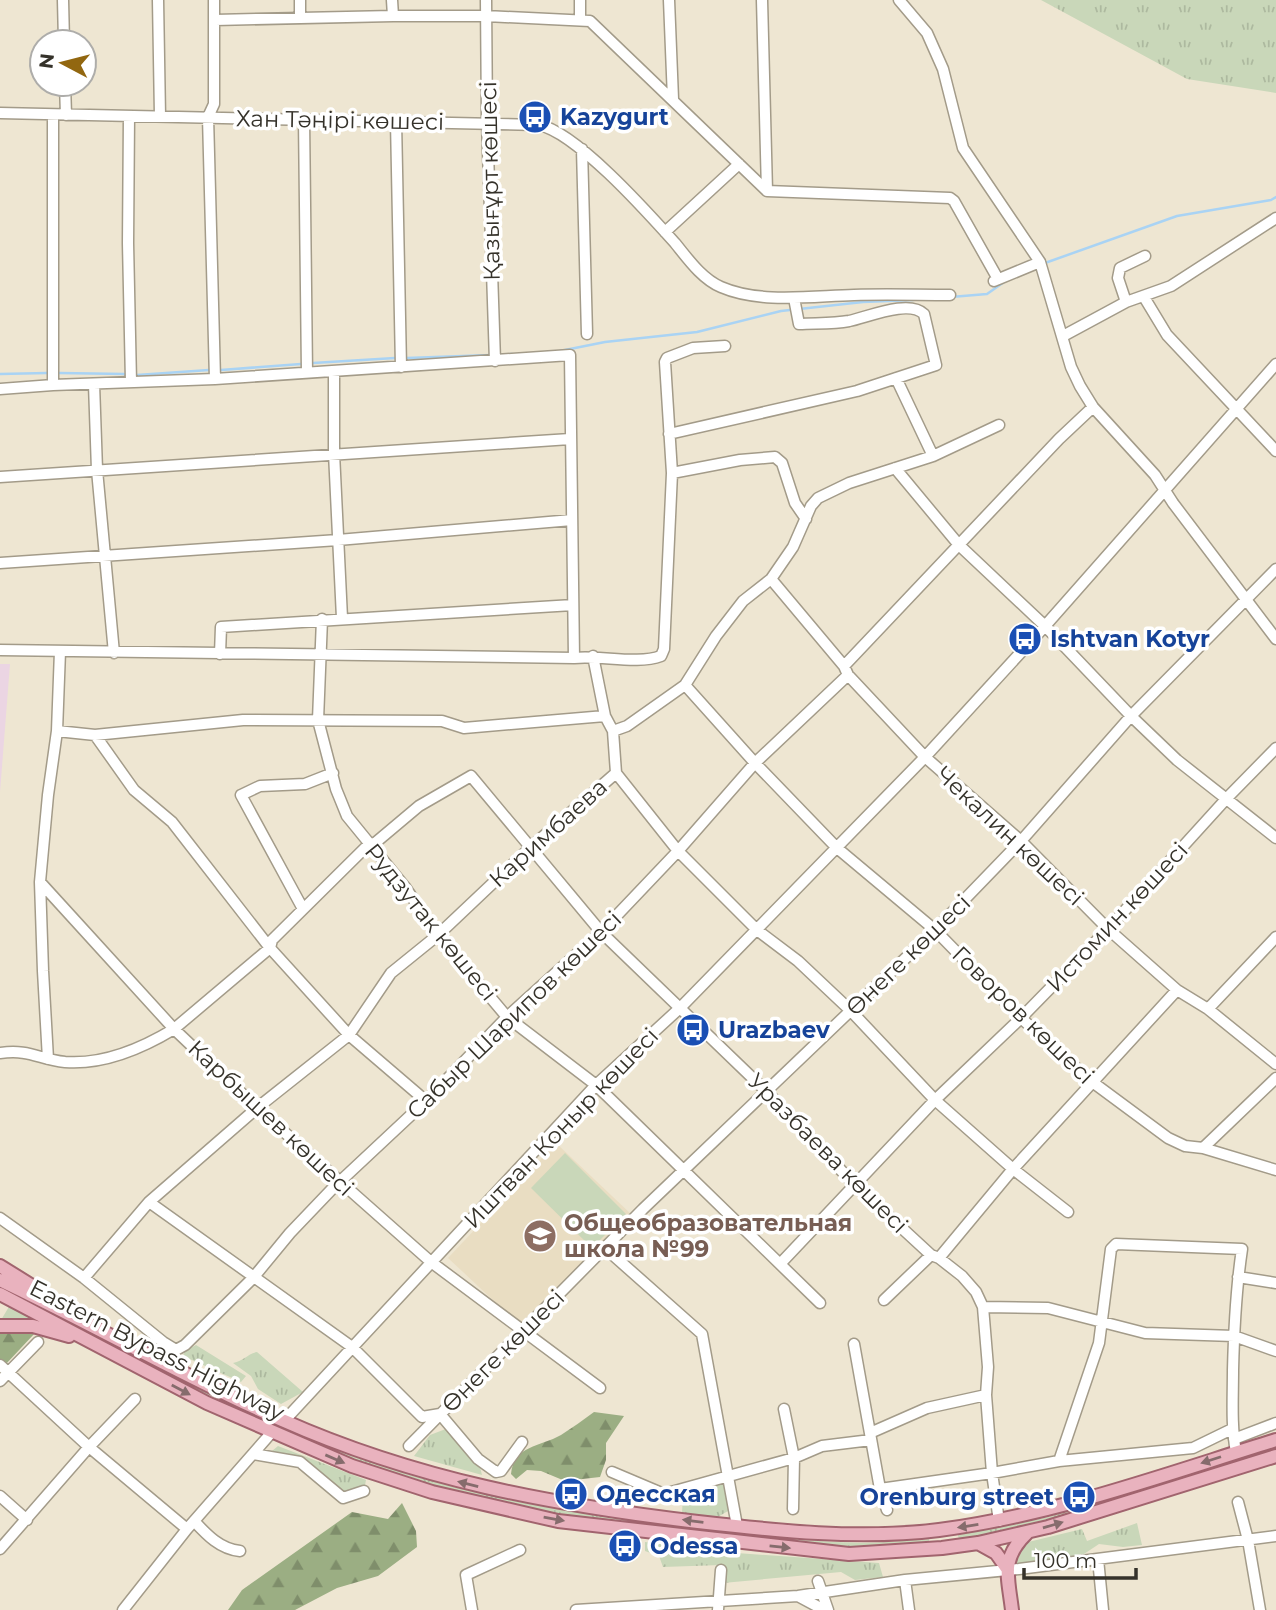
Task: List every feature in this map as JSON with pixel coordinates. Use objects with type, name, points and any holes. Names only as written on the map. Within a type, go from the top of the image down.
[{"type":"main road","points":[[0,1266],[83,1320]]},
{"type":"main road","name":"Eastern Bypass Highway","points":[[0,1280],[214,1389],[284,1421],[395,1463],[503,1493],[608,1511],[844,1535],[936,1531],[999,1521],[1115,1490],[1234,1440],[1276,1440]]},
{"type":"main road","name":"Eastern Bypass Highway","points":[[0,1294],[207,1403],[352,1466],[432,1492],[558,1521],[849,1554],[942,1548],[1028,1532],[1276,1456]]},
{"type":"main road","points":[[0,1326],[47,1328],[121,1358]]},
{"type":"main road","points":[[1012,1610],[1009,1554],[1028,1532]]},
{"type":"main road","points":[[978,1543],[996,1553],[1008,1570]]},
{"type":"street","points":[[63,0],[64,28]]},
{"type":"street","points":[[158,0],[160,117]]},
{"type":"street","points":[[214,0],[214,104],[208,117],[215,379]]},
{"type":"street","points":[[300,0],[300,18]]},
{"type":"street","points":[[392,0],[393,16]]},
{"type":"street","name":"Қазығұрт көшесі","points":[[486,0],[495,361]]},
{"type":"street","points":[[580,0],[580,19]]},
{"type":"street","points":[[669,0],[673,99]]},
{"type":"street","points":[[762,0],[767,191]]},
{"type":"street","points":[[900,0],[927,33],[943,69],[963,148],[1040,263],[1071,367],[1093,407],[1165,490],[1276,639]]},
{"type":"street","points":[[215,20],[486,16],[590,21],[767,191],[945,197],[954,201],[996,280],[1040,263]]},
{"type":"street","points":[[65,98],[66,115]]},
{"type":"street","name":"Хан Тәңірі көшесі","points":[[0,113],[487,122],[548,127],[582,149],[665,232],[707,279],[719,286],[796,307],[855,295],[950,295]]},
{"type":"street","points":[[53,115],[53,385]]},
{"type":"street","points":[[129,117],[131,383]]},
{"type":"street","points":[[304,119],[307,373]]},
{"type":"street","points":[[396,121],[401,367]]},
{"type":"street","points":[[582,149],[587,334]]},
{"type":"street","points":[[665,232],[739,164]]},
{"type":"street","points":[[1063,336],[1126,302],[1171,286],[1276,218]]},
{"type":"street","points":[[1126,302],[1118,278],[1120,268],[1145,256]]},
{"type":"street","points":[[1144,297],[1167,335],[1276,451]]},
{"type":"street","points":[[669,434],[857,391],[936,365],[924,314],[920,310],[900,308],[848,321],[799,324],[796,307]]},
{"type":"street","points":[[0,650],[322,656],[593,656],[651,660],[661,656],[664,649],[672,473],[664,369],[667,358],[693,348],[725,346]]},
{"type":"street","points":[[0,389],[215,379],[570,355],[574,658]]},
{"type":"street","name":"Иштван Коныр көшесі","points":[[284,1421],[596,1085],[681,1007],[925,757],[1045,626],[1276,364]]},
{"type":"street","points":[[334,371],[334,453],[342,618]]},
{"type":"street","points":[[896,378],[933,456]]},
{"type":"street","points":[[94,384],[97,470],[114,653]]},
{"type":"street","name":"Сабыр Шарипов көшесі","points":[[84,1278],[176,1350],[185,1345],[253,1278],[290,1233],[426,1101],[507,1017],[601,932],[678,851],[755,763],[846,671],[959,545],[1059,439],[1093,407]]},
{"type":"street","points":[[593,656],[605,716],[613,731],[626,726],[685,685],[716,636],[743,601],[771,579],[793,547],[811,506],[818,498],[849,483],[933,456],[999,425]]},
{"type":"street","points":[[0,477],[570,439]]},
{"type":"street","points":[[672,473],[740,460],[775,457],[782,463],[795,503],[806,519]]},
{"type":"street","points":[[895,468],[959,545],[1045,626],[1131,716],[1177,760],[1276,838]]},
{"type":"street","points":[[0,563],[338,540],[572,520]]},
{"type":"street","name":"Өнеге көшесі","points":[[409,1446],[683,1171],[935,930],[1021,841],[1131,716],[1276,569]]},
{"type":"street","name":"Чекалин көшесі","points":[[771,579],[846,671],[925,757],[1021,841],[1108,929],[1177,989],[1208,1009],[1276,1064]]},
{"type":"street","points":[[220,654],[221,626],[573,605]]},
{"type":"street","name":"Рудзутак көшесі","points":[[322,619],[318,720],[336,789],[347,816],[405,887],[439,935],[507,1017],[596,1085],[820,1303]]},
{"type":"street","points":[[48,1059],[40,882],[57,731],[60,651]]},
{"type":"street","name":"Говоров көшесі","points":[[685,685],[837,848],[935,930],[1021,1018],[1091,1081],[1168,1138],[1185,1146],[1203,1148],[1276,1170]]},
{"type":"street","points":[[57,731],[95,735],[243,720],[442,721],[464,728],[605,716]]},
{"type":"street","name":"Каримбаева","points":[[84,1278],[149,1202],[257,1108],[349,1035],[391,973],[439,935],[530,848],[616,773],[613,731]]},
{"type":"street","points":[[95,735],[134,790],[173,822],[270,948],[349,1035],[426,1101]]},
{"type":"street","name":"Истомин көшесі","points":[[780,1264],[935,1100],[1021,1018],[1108,929],[1276,748]]},
{"type":"street","points":[[616,773],[678,851],[757,930],[798,961],[851,1011],[935,1100],[1068,1213]]},
{"type":"street","points":[[303,909],[241,794],[260,786],[305,783],[333,774]]},
{"type":"street","name":"Уразбаева көшесі","points":[[369,844],[375,843],[419,806],[471,775],[601,932],[681,1007],[854,1184],[935,1257],[962,1276],[976,1292],[984,1307]]},
{"type":"street","points":[[0,1053],[19,1051],[66,1062],[95,1061],[144,1045],[174,1029],[270,948],[272,940],[369,844]]},
{"type":"street","name":"Карбышев көшесі","points":[[40,882],[174,1029],[340,1183],[431,1262],[600,1388]]},
{"type":"street","points":[[1208,1009],[1276,937]]},
{"type":"street","points":[[884,1300],[935,1257],[1091,1081],[1177,989]]},
{"type":"street","points":[[1203,1148],[1276,1078]]},
{"type":"street","points":[[149,1202],[352,1347],[422,1417],[440,1414],[478,1459],[496,1472],[501,1471],[522,1441]]},
{"type":"street","points":[[0,1218],[84,1278]]},
{"type":"street","points":[[1059,1461],[1099,1343],[1111,1249],[1116,1244],[1242,1249],[1234,1336],[1234,1440]]},
{"type":"street","points":[[605,1248],[702,1334],[737,1526]]},
{"type":"street","points":[[1238,1277],[1276,1283]]},
{"type":"street","points":[[999,1521],[986,1395],[988,1367],[984,1307],[1048,1308],[1145,1333],[1234,1336],[1276,1351]]},
{"type":"street","points":[[0,1381],[4,1368],[38,1342]]},
{"type":"street","points":[[854,1344],[880,1489],[887,1510]]},
{"type":"street","points":[[4,1368],[89,1447],[190,1525],[230,1550],[240,1551]]},
{"type":"street","points":[[612,1472],[664,1494],[794,1458],[822,1446],[870,1437],[927,1408],[986,1395]]},
{"type":"street","points":[[0,1549],[135,1399]]},
{"type":"street","points":[[784,1409],[794,1458],[793,1509]]},
{"type":"street","points":[[880,1489],[1059,1461],[1194,1448],[1234,1440],[1276,1423]]},
{"type":"street","points":[[123,1610],[190,1525],[272,1433]]},
{"type":"street","points":[[253,1454],[300,1462],[343,1498],[364,1491]]},
{"type":"street","points":[[0,1496],[27,1520]]},
{"type":"street","points":[[1238,1502],[1248,1540],[1260,1610]]},
{"type":"street","points":[[576,1610],[718,1605],[1276,1536]]},
{"type":"street","points":[[472,1610],[467,1575],[520,1550]]},
{"type":"street","points":[[1098,1559],[1103,1610]]},
{"type":"street","points":[[718,1605],[721,1570]]},
{"type":"street","points":[[905,1580],[909,1610]]},
{"type":"street","points":[[818,1581],[826,1610]]},
{"type":"street","points":[[798,1596],[826,1610]]},
{"type":"shaded area","points":[[0,664],[10,664],[0,792]]},
{"type":"shaded area","name":"Общеобразовательная школа №99","points":[[556,1143],[631,1214],[524,1329],[448,1258]]},
{"type":"green space","points":[[1041,0],[1276,0],[1276,93],[1187,79]]},
{"type":"green space","points":[[565,1153],[626,1214],[592,1248],[531,1188]]},
{"type":"green space","points":[[0,1285],[251,1412],[337,1449],[425,1479],[515,1501],[652,1523],[820,1541],[869,1543],[929,1539],[929,1543],[861,1547],[818,1545],[561,1517],[431,1487],[336,1454],[209,1398],[0,1290]]},
{"type":"green space","points":[[10,1305],[48,1325],[1,1320]]},
{"type":"green space","points":[[35,1333],[6,1364],[0,1359],[0,1334]]},
{"type":"green space","points":[[196,1345],[246,1376],[241,1382],[183,1356],[185,1351]]},
{"type":"green space","points":[[257,1352],[303,1392],[281,1404],[258,1389],[251,1376],[233,1363]]},
{"type":"green space","points":[[594,1412],[624,1416],[606,1443],[606,1460],[600,1477],[565,1481],[541,1471],[527,1470],[516,1479],[511,1474],[513,1464],[523,1452],[561,1435]]},
{"type":"green space","points":[[451,1427],[478,1459],[482,1475],[414,1456],[430,1435]]},
{"type":"green space","points":[[278,1446],[366,1480],[364,1491],[343,1498],[300,1462],[266,1456]]},
{"type":"green space","points":[[1276,1447],[1276,1452],[1051,1521],[959,1540],[958,1535],[1049,1517]]},
{"type":"green space","points":[[727,1483],[728,1511],[716,1518],[682,1513],[683,1495]]},
{"type":"green space","points":[[402,1503],[416,1531],[417,1547],[378,1576],[337,1588],[295,1610],[228,1610],[242,1590],[352,1512],[388,1519]]},
{"type":"green space","points":[[1137,1523],[1142,1545],[1123,1547],[1099,1544],[1084,1554],[1020,1565],[1015,1563],[1013,1557],[1020,1544],[1082,1529],[1087,1541]]},
{"type":"green space","points":[[645,1542],[723,1552],[879,1563],[883,1577],[855,1580],[841,1572],[723,1583],[721,1565],[663,1567],[659,1556],[645,1551]]},
{"type":"waterway","points":[[1045,263],[1177,216],[1276,197]]},
{"type":"waterway","points":[[951,297],[987,294],[1007,280]]},
{"type":"waterway","points":[[560,351],[605,342],[697,332],[781,311],[863,302],[913,300]]},
{"type":"waterway","points":[[498,355],[512,354]]},
{"type":"waterway","points":[[407,358],[491,355]]},
{"type":"waterway","points":[[313,363],[395,358]]},
{"type":"waterway","points":[[221,370],[301,364]]},
{"type":"waterway","points":[[137,375],[209,370]]},
{"type":"waterway","points":[[0,374],[47,373]]},
{"type":"waterway","points":[[59,373],[125,374]]},
{"type":"place","name":"Kazygurt","points":[[535,117]]},
{"type":"place","name":"Ishtvan Kotyr","points":[[1025,639]]},
{"type":"place","name":"Urazbaev","points":[[693,1030]]},
{"type":"place","name":"Общеобразовательная школа №99","points":[[540,1236]]},
{"type":"place","name":"Одесская","points":[[571,1494]]},
{"type":"place","name":"Orenburg street","points":[[1079,1497]]},
{"type":"place","name":"Odessa","points":[[625,1546]]}]
